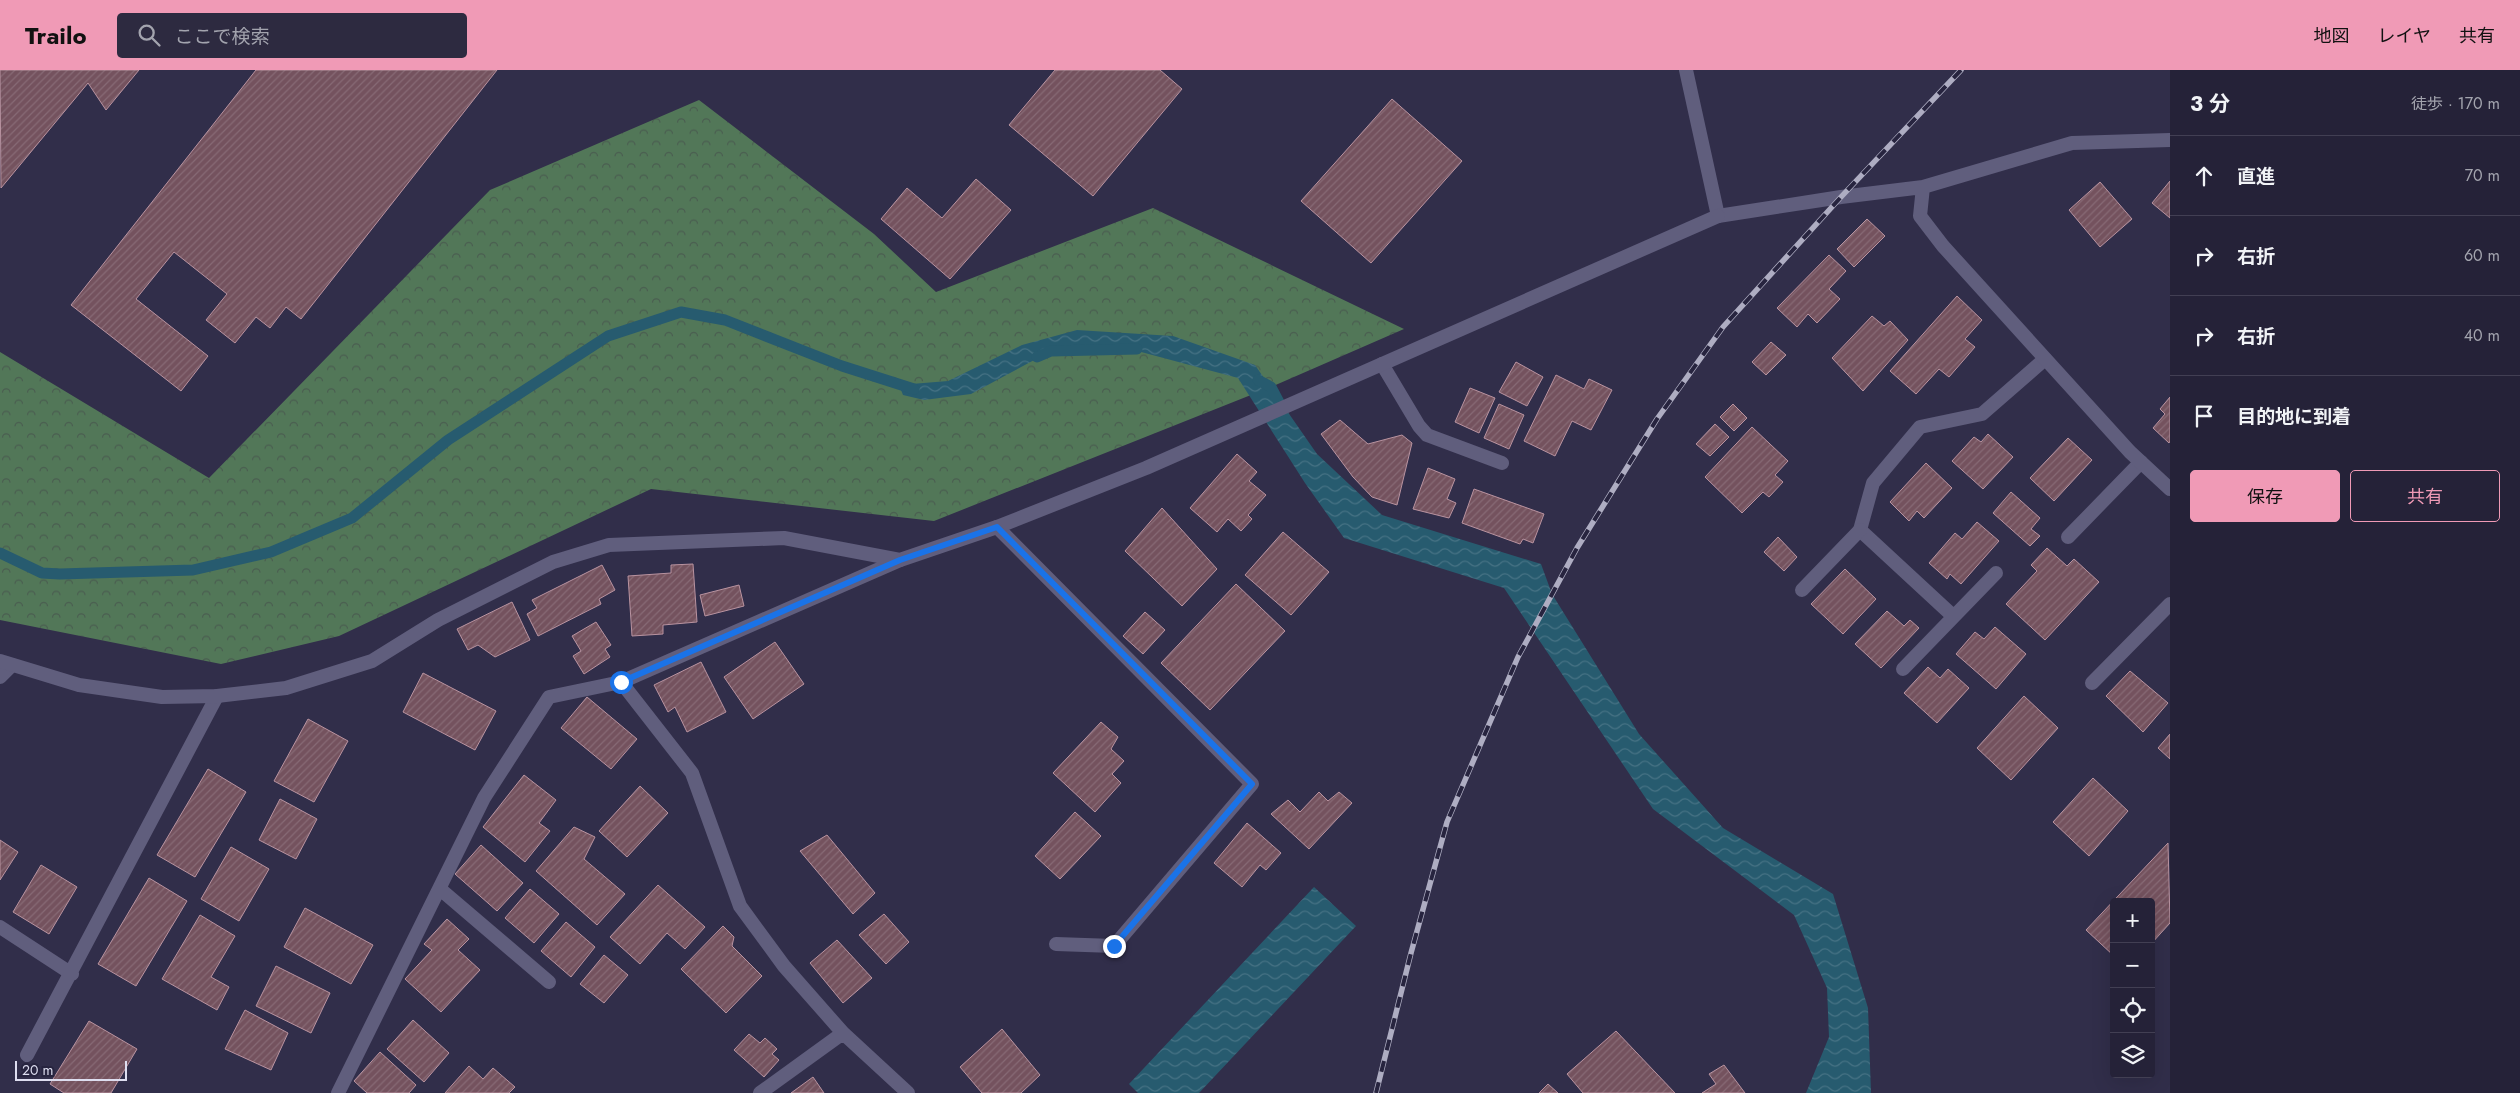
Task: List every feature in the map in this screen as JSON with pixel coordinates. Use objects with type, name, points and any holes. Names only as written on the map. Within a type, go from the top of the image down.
[{"type":"street","points":[[1686,70],[1718,216]]},
{"type":"street","points":[[338,1093],[484,798],[549,697],[621,682],[900,560],[997,527],[1146,468],[1718,216],[1841,197],[1923,187],[2072,143],[2170,140]]},
{"type":"street","points":[[1923,187],[1920,216],[1943,246],[2141,462],[2170,489]]},
{"type":"street","points":[[1802,590],[1860,530],[1873,483],[1920,427],[1982,414],[2045,359]]},
{"type":"street","points":[[1382,364],[1418,426],[1427,435],[1502,463]]},
{"type":"street","points":[[2068,536],[2141,462]]},
{"type":"street","points":[[997,527],[1252,784],[1114,946],[1056,944]]},
{"type":"street","points":[[1860,530],[1953,616]]},
{"type":"street","points":[[0,677],[6,663],[79,685],[162,696],[217,696],[286,688],[372,661],[438,620],[553,562],[609,545],[784,538],[900,560]]},
{"type":"street","points":[[1903,669],[1996,573]]},
{"type":"street","points":[[2092,683],[2170,604]]},
{"type":"street","points":[[621,682],[692,773],[740,906],[784,966],[843,1032],[903,1091]]},
{"type":"street","points":[[27,1054],[72,974],[217,696]]},
{"type":"street","points":[[440,889],[549,982]]},
{"type":"street","points":[[0,927],[72,974]]},
{"type":"street","points":[[760,1093],[843,1032]]},
{"type":"green space","points":[[699,100],[874,234],[936,292],[1153,208],[1404,329],[1271,387],[934,521],[651,489],[339,636],[221,664],[0,620],[0,352],[209,478],[490,190]]},
{"type":"water","points":[[1077,330],[1173,336],[1255,365],[1317,454],[1382,515],[1541,564],[1552,594],[1639,734],[1723,828],[1833,894],[1868,1008],[1871,1093],[1806,1093],[1829,1037],[1827,988],[1794,915],[1653,809],[1504,588],[1344,538],[1305,483],[1238,378],[1130,349],[1051,351],[971,394],[924,400],[903,395],[899,385],[948,381],[1022,345]]},
{"type":"water","points":[[1314,887],[1356,926],[1199,1093],[1138,1093],[1129,1084]]},
{"type":"building","points":[[0,70],[139,70],[106,110],[88,83],[1,188]]},
{"type":"building","points":[[256,70],[497,70],[301,319],[286,307],[270,328],[256,317],[235,343],[206,320],[227,294],[174,252],[136,299],[208,356],[181,391],[71,305]]},
{"type":"building","points":[[1055,70],[1160,70],[1182,89],[1093,196],[1009,125]]},
{"type":"building","points":[[1392,99],[1462,161],[1371,263],[1301,201]]},
{"type":"building","points":[[976,179],[1011,210],[950,279],[881,219],[907,188],[942,218]]},
{"type":"building","points":[[2170,181],[2170,218],[2152,203]]},
{"type":"building","points":[[2100,182],[2132,219],[2100,247],[2069,210]]},
{"type":"building","points":[[1867,219],[1885,236],[1854,267],[1837,249]]},
{"type":"building","points":[[1829,255],[1846,271],[1829,289],[1840,299],[1817,323],[1808,314],[1797,327],[1777,308]]},
{"type":"building","points":[[1957,296],[1982,320],[1965,339],[1975,347],[1949,377],[1939,369],[1916,394],[1890,371]]},
{"type":"building","points":[[1872,316],[1884,326],[1890,321],[1908,340],[1863,391],[1832,358]]},
{"type":"building","points":[[1771,342],[1786,355],[1766,375],[1752,362]]},
{"type":"building","points":[[1516,362],[1543,377],[1527,406],[1499,392]]},
{"type":"building","points":[[1556,375],[1584,389],[1589,379],[1612,390],[1591,430],[1572,421],[1555,456],[1524,441]]},
{"type":"building","points":[[1470,388],[1495,398],[1479,433],[1455,422]]},
{"type":"building","points":[[2170,397],[2169,443],[2153,428],[2165,414],[2160,409]]},
{"type":"building","points":[[1499,404],[1524,415],[1509,449],[1484,438]]},
{"type":"building","points":[[1733,404],[1747,418],[1734,431],[1720,417]]},
{"type":"building","points":[[1340,420],[1368,444],[1402,435],[1412,443],[1397,505],[1372,497],[1353,477],[1321,434]]},
{"type":"building","points":[[1715,424],[1729,437],[1710,456],[1696,444]]},
{"type":"building","points":[[1752,427],[1788,461],[1775,475],[1783,482],[1769,497],[1763,492],[1742,513],[1705,477]]},
{"type":"building","points":[[1988,434],[2013,457],[1983,489],[1952,461],[1974,437],[1981,442]]},
{"type":"building","points":[[2068,438],[2092,460],[2054,501],[2030,478]]},
{"type":"building","points":[[1237,454],[1257,472],[1249,481],[1266,495],[1248,515],[1252,519],[1241,531],[1228,519],[1217,532],[1190,508]]},
{"type":"building","points":[[1926,463],[1952,488],[1924,518],[1917,511],[1909,521],[1890,502]]},
{"type":"building","points":[[1428,468],[1455,479],[1447,499],[1456,503],[1449,518],[1413,509]]},
{"type":"building","points":[[1474,489],[1544,514],[1533,543],[1523,539],[1520,544],[1462,523]]},
{"type":"building","points":[[2011,492],[2040,518],[2031,529],[2040,536],[2030,546],[1993,513]]},
{"type":"building","points":[[1162,508],[1217,569],[1182,606],[1125,551]]},
{"type":"building","points":[[1977,522],[1999,541],[1961,584],[1950,574],[1947,579],[1929,563],[1955,533],[1962,539]]},
{"type":"building","points":[[1283,532],[1329,572],[1291,615],[1245,575]]},
{"type":"building","points":[[1778,537],[1797,557],[1784,571],[1764,552]]},
{"type":"building","points":[[2047,548],[2067,566],[2074,559],[2099,582],[2045,640],[2006,604],[2037,571],[2031,565]]},
{"type":"building","points":[[693,564],[697,622],[663,625],[663,634],[632,636],[628,576],[671,573],[671,565]]},
{"type":"building","points":[[602,565],[615,590],[599,599],[601,604],[538,636],[527,614],[537,608],[532,600]]},
{"type":"building","points":[[1845,569],[1876,599],[1843,634],[1811,604]]},
{"type":"building","points":[[1236,584],[1285,631],[1210,710],[1161,663]]},
{"type":"building","points":[[739,585],[744,606],[705,616],[700,595]]},
{"type":"building","points":[[512,602],[530,640],[495,657],[478,645],[468,650],[457,629]]},
{"type":"building","points":[[1887,611],[1904,626],[1910,620],[1919,628],[1881,668],[1855,644]]},
{"type":"building","points":[[1145,612],[1165,630],[1143,654],[1123,636]]},
{"type":"building","points":[[596,622],[611,645],[605,649],[610,657],[584,674],[573,656],[581,651],[572,636]]},
{"type":"building","points":[[1995,627],[2026,654],[1996,689],[1956,654],[1975,632],[1984,639]]},
{"type":"building","points":[[775,642],[804,684],[753,719],[724,677]]},
{"type":"building","points":[[701,662],[726,712],[687,732],[675,707],[668,712],[654,685]]},
{"type":"building","points":[[1928,667],[1940,678],[1948,669],[1969,688],[1937,723],[1904,693]]},
{"type":"building","points":[[2130,671],[2168,703],[2143,732],[2106,696]]},
{"type":"building","points":[[423,673],[496,711],[475,750],[403,712]]},
{"type":"building","points":[[2024,696],[2058,728],[2011,780],[1977,748]]},
{"type":"building","points":[[587,697],[637,739],[611,769],[561,728]]},
{"type":"building","points":[[308,719],[348,741],[314,802],[274,781]]},
{"type":"building","points":[[1101,722],[1118,737],[1111,749],[1124,761],[1112,774],[1121,783],[1095,812],[1053,773]]},
{"type":"building","points":[[2170,734],[2170,759],[2158,748]]},
{"type":"building","points":[[208,769],[246,792],[195,877],[157,855]]},
{"type":"building","points":[[524,775],[556,800],[539,823],[550,831],[525,862],[483,827]]},
{"type":"building","points":[[2093,778],[2128,811],[2089,856],[2053,822]]},
{"type":"building","points":[[640,786],[668,813],[627,857],[599,831]]},
{"type":"building","points":[[1319,792],[1328,801],[1339,792],[1352,803],[1309,849],[1271,814],[1288,800],[1300,812]]},
{"type":"building","points":[[280,799],[317,819],[296,859],[259,840]]},
{"type":"building","points":[[1075,812],[1101,836],[1060,879],[1035,856]]},
{"type":"building","points":[[1247,823],[1281,853],[1266,870],[1260,865],[1242,887],[1214,863]]},
{"type":"building","points":[[574,827],[595,837],[584,859],[625,894],[597,925],[536,871]]},
{"type":"building","points":[[827,835],[875,893],[853,914],[800,851]]},
{"type":"building","points":[[0,840],[18,852],[0,880]]},
{"type":"building","points":[[2168,843],[2170,923],[2155,940],[2155,898],[2116,898]]},
{"type":"building","points":[[481,845],[523,883],[497,911],[455,874]]},
{"type":"building","points":[[231,847],[269,869],[239,921],[201,899]]},
{"type":"building","points":[[41,865],[77,887],[49,934],[13,912]]},
{"type":"building","points":[[149,878],[187,901],[136,986],[98,964]]},
{"type":"building","points":[[658,885],[705,927],[685,949],[667,933],[640,964],[610,937]]},
{"type":"building","points":[[530,889],[559,914],[534,943],[505,918]]},
{"type":"building","points":[[2110,905],[2110,952],[2086,930]]},
{"type":"building","points":[[305,908],[373,945],[351,984],[284,947]]},
{"type":"building","points":[[884,914],[909,942],[886,964],[859,935]]},
{"type":"building","points":[[200,915],[235,936],[211,977],[229,987],[217,1010],[162,979]]},
{"type":"building","points":[[447,919],[469,939],[458,950],[480,970],[441,1012],[405,979],[432,950],[424,944]]},
{"type":"building","points":[[566,922],[595,947],[571,977],[541,951]]},
{"type":"building","points":[[723,926],[734,937],[732,946],[762,976],[726,1013],[681,969]]},
{"type":"building","points":[[837,940],[872,978],[843,1003],[810,963]]},
{"type":"building","points":[[604,955],[628,975],[604,1003],[580,984]]},
{"type":"building","points":[[276,966],[330,993],[311,1033],[256,1006]]},
{"type":"building","points":[[245,1010],[288,1033],[271,1070],[225,1049]]},
{"type":"building","points":[[413,1020],[449,1053],[424,1082],[387,1049]]},
{"type":"building","points":[[89,1021],[137,1049],[111,1093],[64,1093],[50,1084]]},
{"type":"building","points":[[1002,1029],[1040,1075],[1021,1093],[982,1093],[960,1067]]},
{"type":"building","points":[[1616,1031],[1675,1093],[1583,1093],[1567,1074]]},
{"type":"building","points":[[749,1034],[760,1043],[765,1038],[777,1049],[772,1054],[779,1060],[764,1077],[734,1050]]},
{"type":"building","points":[[380,1052],[416,1085],[409,1093],[367,1093],[354,1081]]},
{"type":"building","points":[[1724,1065],[1745,1093],[1702,1093],[1716,1084],[1709,1074]]},
{"type":"building","points":[[469,1066],[483,1079],[493,1068],[515,1087],[509,1093],[445,1093]]},
{"type":"building","points":[[813,1077],[824,1093],[791,1093]]},
{"type":"building","points":[[1548,1084],[1558,1093],[1539,1093]]},
{"type":"waterway","points":[[0,553],[42,573],[60,574],[193,570],[271,552],[352,518],[448,440],[608,336],[681,312],[725,320],[842,366],[914,389]]},
{"type":"waterway","points":[[1037,357],[1051,351],[1137,349]]},
{"type":"waterway","points":[[1258,380],[1271,387],[1281,406]]},
{"type":"railway","points":[[1376,1093],[1411,953],[1447,822],[1518,657],[1577,548],[1657,419],[1723,327],[1841,197],[1961,70]]},
{"type":"route","points":[[621,682],[900,560],[997,527],[1252,784],[1114,946]]}]
